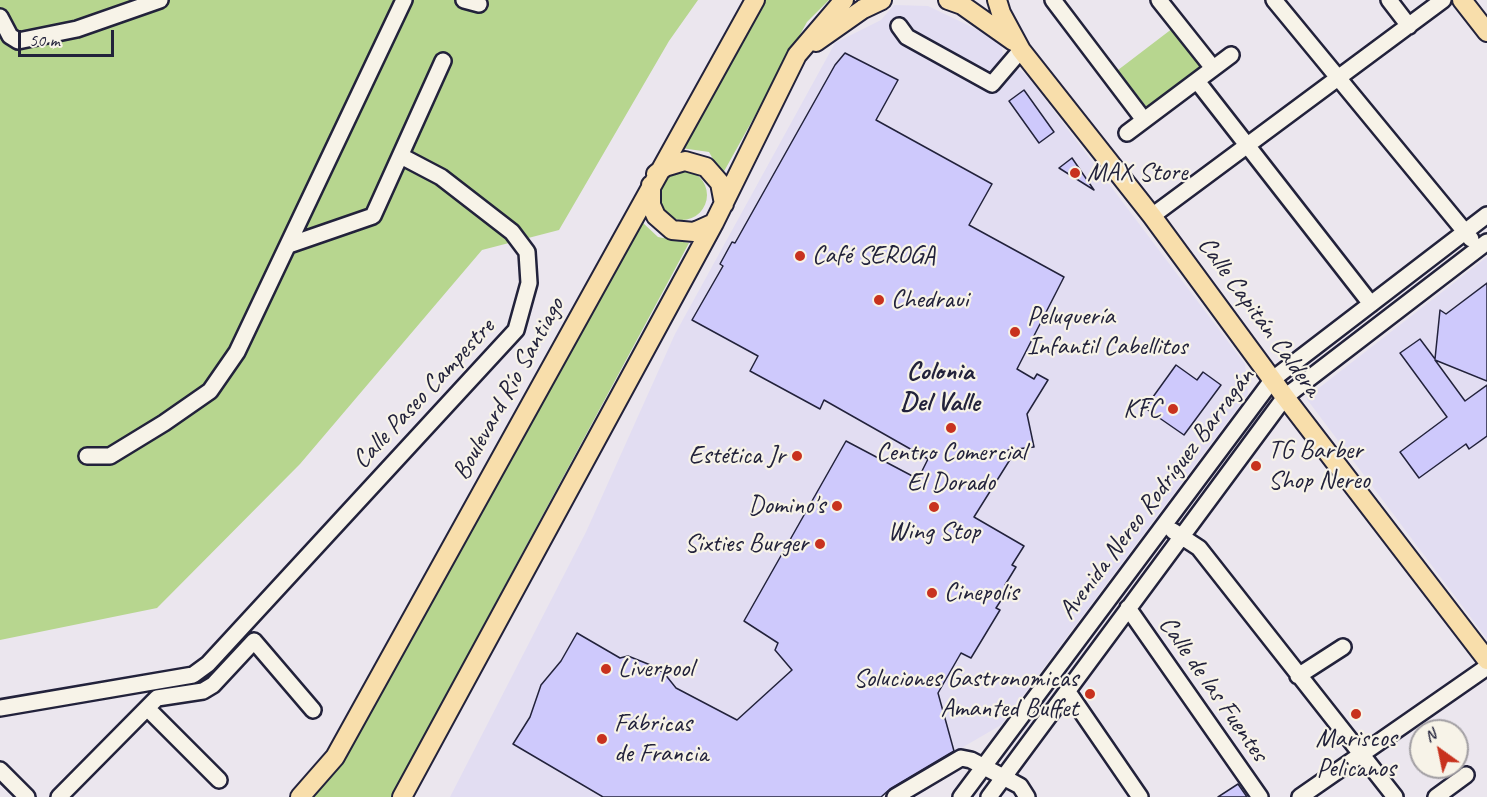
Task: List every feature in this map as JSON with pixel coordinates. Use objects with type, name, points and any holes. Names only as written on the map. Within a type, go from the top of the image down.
[{"type":"main road","name":"Boulevard Río Santiago","points":[[300,797],[335,757],[755,0]]},
{"type":"main road","points":[[402,797],[714,223],[797,55],[844,0]]},
{"type":"main road","points":[[797,55],[863,9],[882,0]]},
{"type":"main road","points":[[948,0],[962,5],[1021,48]]},
{"type":"main road","name":"Calle Capitán Caldera","points":[[997,0],[1001,13],[1021,48],[1152,216],[1285,397],[1487,660]]},
{"type":"main road","points":[[1462,0],[1487,32]]},
{"type":"main road","points":[[714,223],[694,232],[672,230],[656,216],[650,195],[654,179],[665,167],[685,161],[706,167],[720,183],[724,204]]},
{"type":"street","points":[[0,17],[3,27],[10,36],[18,41],[77,29],[160,0]]},
{"type":"street","points":[[87,456],[110,456],[164,423],[210,390],[237,352],[404,0]]},
{"type":"street","points":[[464,0],[479,4]]},
{"type":"street","points":[[1053,0],[1144,120]]},
{"type":"street","points":[[1159,0],[1213,68]]},
{"type":"street","points":[[1274,0],[1466,231],[1483,245]]},
{"type":"street","points":[[1389,0],[1409,26]]},
{"type":"street","points":[[1152,216],[1443,0]]},
{"type":"street","points":[[899,26],[906,37],[992,84],[1021,48]]},
{"type":"street","points":[[1127,133],[1231,55]]},
{"type":"street","points":[[289,245],[373,216],[443,61]]},
{"type":"street","points":[[1197,81],[1371,304]]},
{"type":"street","name":"Calle Paseo Campestre","points":[[0,708],[193,675],[208,664],[516,330],[529,283],[527,252],[512,232],[441,177],[400,156]]},
{"type":"street","name":"Avenida Nereo Rodríguez Barragán","points":[[961,797],[1272,379],[1487,215]]},
{"type":"street","name":"Avenida Nereo Rodríguez Barragán","points":[[989,797],[1285,397],[1483,245]]},
{"type":"street","points":[[1163,526],[1199,548],[1395,797]]},
{"type":"street","name":"Calle de las Fuentes","points":[[1128,608],[1260,797]]},
{"type":"street","points":[[59,797],[157,698],[203,691],[213,685],[254,640],[313,710]]},
{"type":"street","points":[[1298,676],[1343,647]]},
{"type":"street","points":[[1300,797],[1487,667]]},
{"type":"street","points":[[1068,692],[1140,797]]},
{"type":"street","points":[[147,708],[219,780]]},
{"type":"street","points":[[895,797],[961,758],[971,760],[1005,777],[1020,786],[1027,797]]},
{"type":"street","points":[[0,770],[27,797]]},
{"type":"street","points":[[1436,797],[1462,779]]},
{"type":"shaded area","points":[[894,5],[928,6],[1001,41],[1003,55],[1029,78],[1245,364],[1248,394],[1001,725],[889,790],[881,797],[450,797],[586,532],[675,334],[835,43],[881,20]]},
{"type":"shaded area","points":[[1487,257],[1487,639],[1306,398]]},
{"type":"green space","points":[[0,0],[698,0],[669,41],[559,230],[482,250],[300,464],[157,608],[0,640]]},
{"type":"green space","points":[[763,0],[829,0],[807,22],[722,175],[709,152],[681,148]]},
{"type":"green space","points":[[1177,25],[1207,64],[1148,109],[1118,70]]},
{"type":"green space","points":[[677,170],[687,170],[700,177],[707,190],[707,200],[700,213],[687,220],[677,220],[668,216],[661,209],[657,200],[657,190],[661,181],[668,174]]},
{"type":"green space","points":[[642,222],[658,237],[689,243],[391,797],[309,797],[475,523]]},
{"type":"building","name":"Centro Comercial El Dorado","points":[[845,53],[898,80],[876,120],[992,184],[969,225],[1064,277],[1017,369],[1034,379],[1037,374],[1048,380],[1027,414],[1034,447],[1008,450],[1011,458],[974,517],[1024,546],[1012,565],[1016,567],[1005,585],[1009,588],[996,608],[1000,610],[971,658],[961,653],[938,693],[954,751],[890,789],[881,797],[603,797],[513,744],[530,717],[541,685],[561,661],[577,633],[620,658],[628,656],[653,666],[664,673],[676,688],[737,720],[792,670],[775,650],[778,643],[744,621],[846,441],[918,479],[928,459],[824,400],[820,409],[750,371],[758,356],[692,320],[723,266],[720,264],[732,242],[735,243],[835,65]]},
{"type":"building","points":[[1024,90],[1054,132],[1039,143],[1009,101]]},
{"type":"building","name":"MAX Store","points":[[1072,158],[1094,190],[1059,168]]},
{"type":"building","points":[[1487,283],[1487,381],[1435,360],[1465,401],[1487,385],[1487,436],[1469,449],[1466,444],[1419,478],[1400,452],[1447,417],[1400,353],[1420,339],[1435,359],[1440,310],[1446,314]]},
{"type":"building","points":[[1176,365],[1197,380],[1203,372],[1221,385],[1184,435],[1145,408]]},
{"type":"building","points":[[1238,784],[1247,797],[1218,797]]},
{"type":"place","name":"MAX Store","points":[[1075,173]]},
{"type":"place","name":"Café SEROGA","points":[[800,256]]},
{"type":"place","name":"Chedraui","points":[[879,300]]},
{"type":"place","name":"Peluquería Infantil Cabellitos","points":[[1015,332]]},
{"type":"place","name":"KFC","points":[[1173,409]]},
{"type":"place","name":"Centro Comercial El Dorado","points":[[951,428]]},
{"type":"place","name":"Estética Jr","points":[[797,456]]},
{"type":"place","name":"TG Barber Shop Nereo","points":[[1256,466]]},
{"type":"place","name":"Domino's","points":[[837,506]]},
{"type":"place","name":"Wing Stop","points":[[934,507]]},
{"type":"place","name":"Sixties Burger","points":[[820,544]]},
{"type":"place","name":"Cinepolis","points":[[932,593]]},
{"type":"place","name":"Liverpool","points":[[606,669]]},
{"type":"place","name":"Soluciones Gastronomicas Amanted Buffet","points":[[1090,694]]},
{"type":"place","name":"Mariscos Pelicanos","points":[[1356,714]]},
{"type":"place","name":"Fábricas de Francia","points":[[602,739]]},
{"type":"district","name":"Colonia Del Valle","points":[[940,388]]}]
